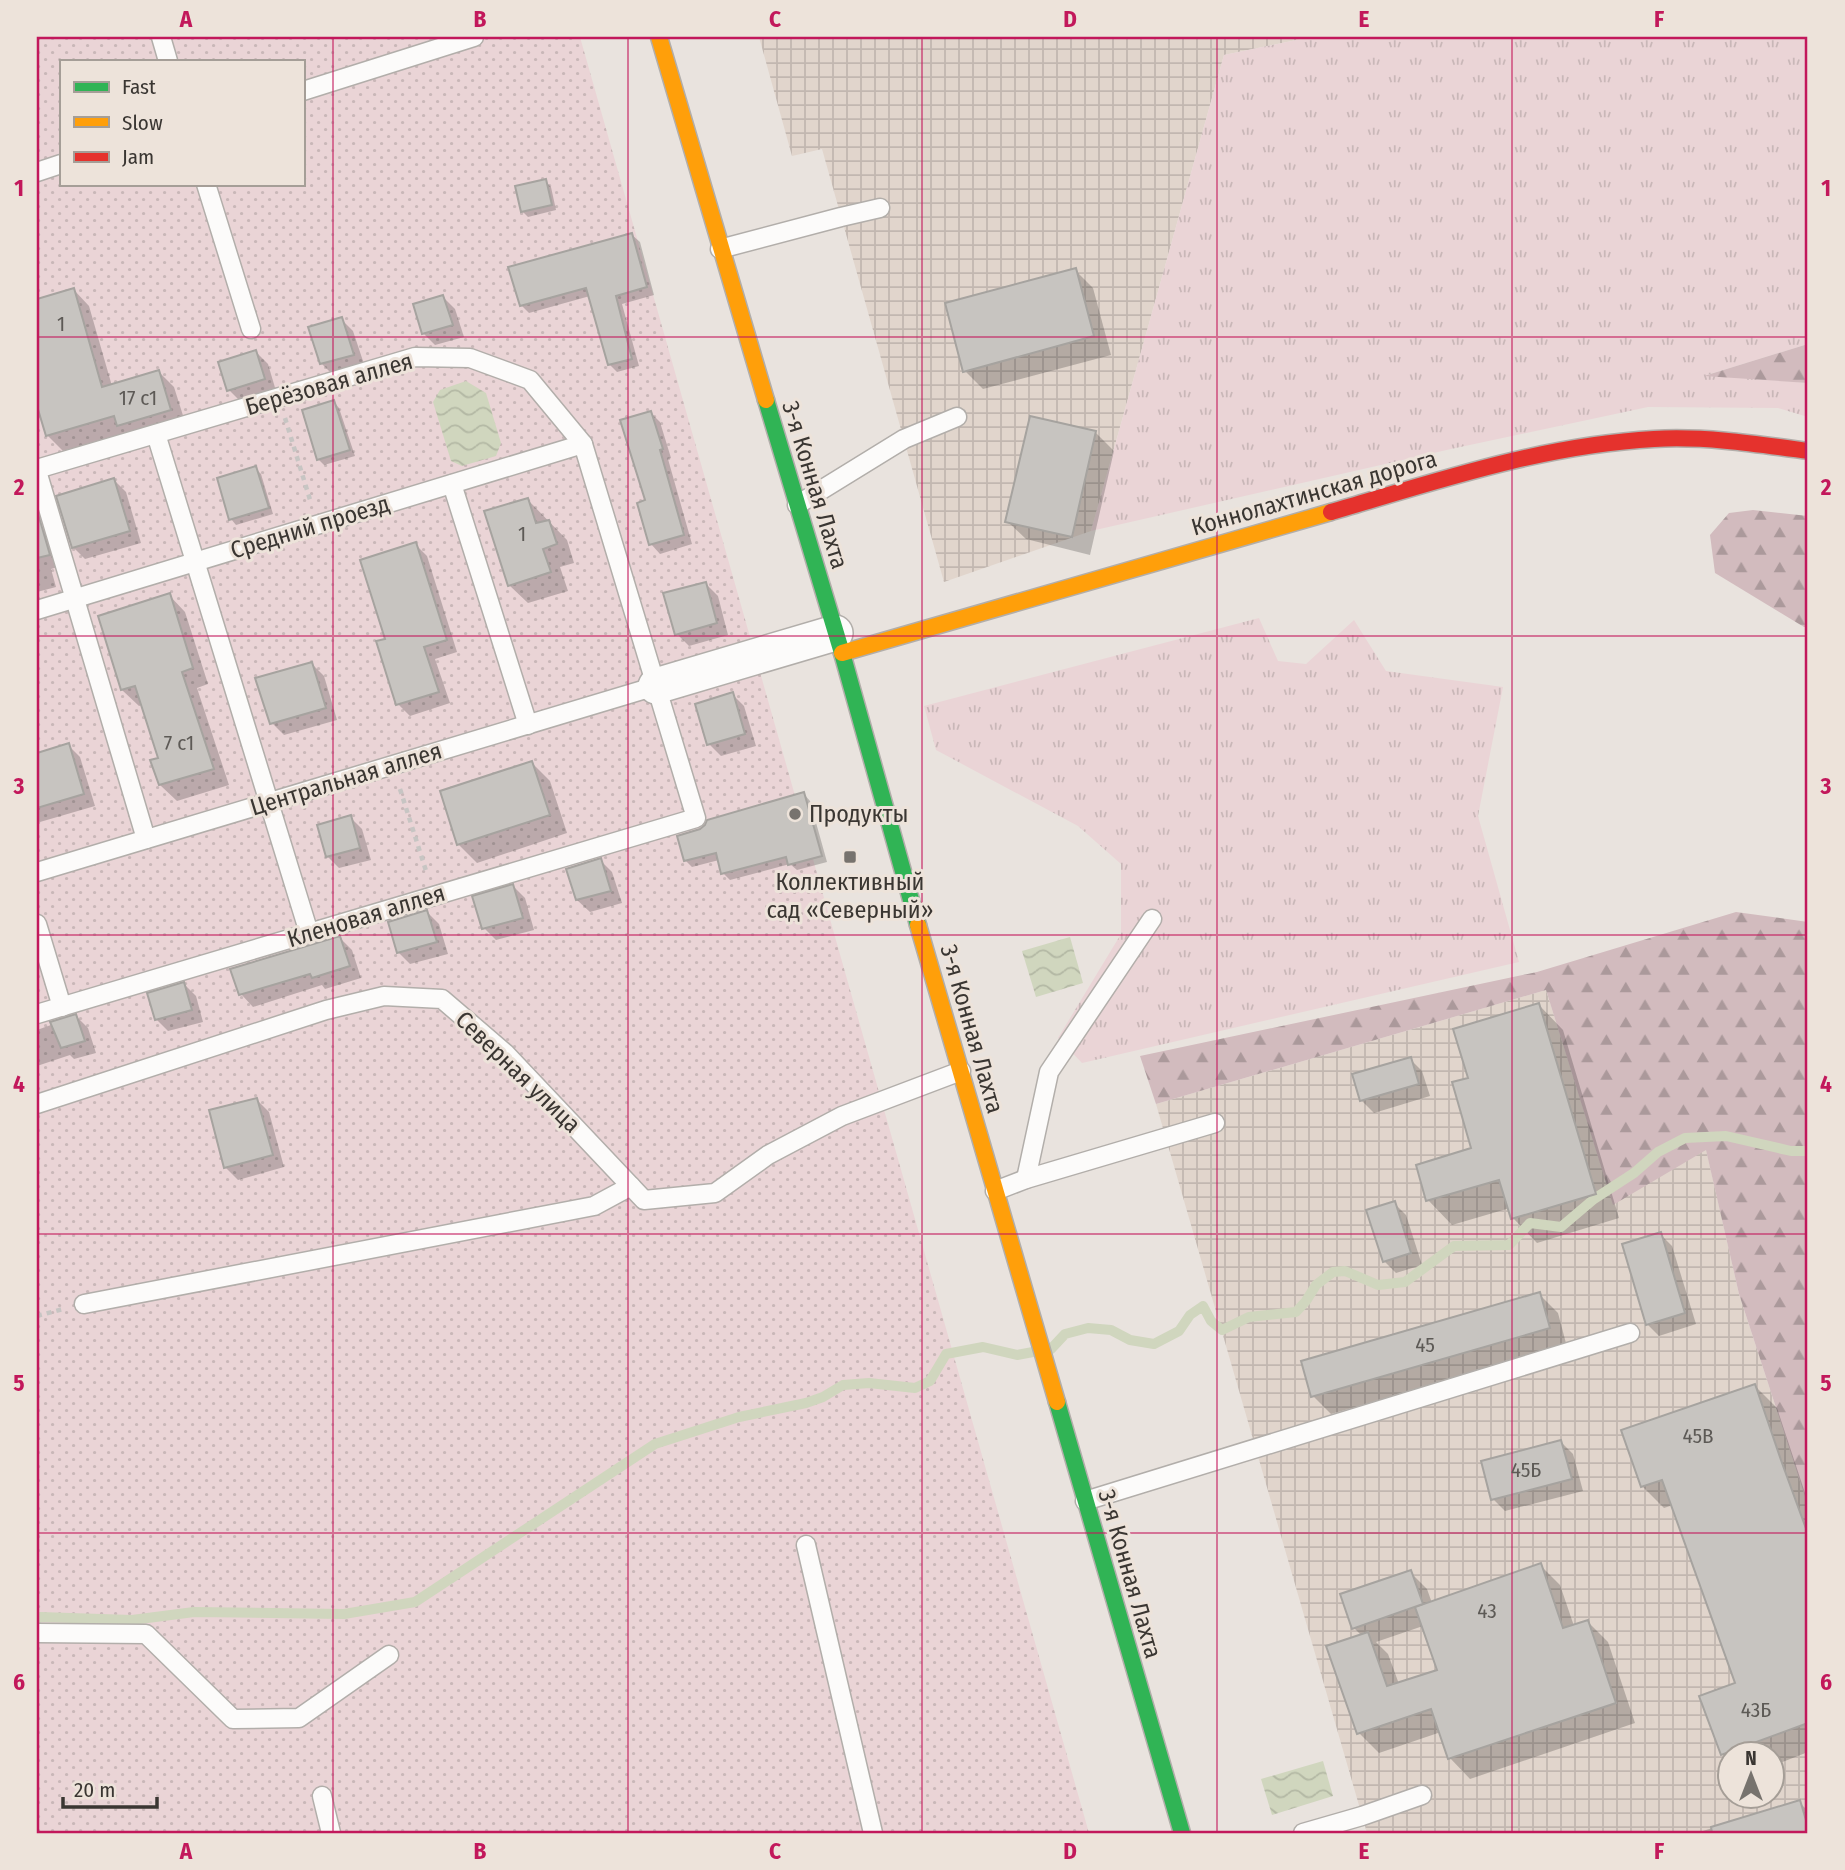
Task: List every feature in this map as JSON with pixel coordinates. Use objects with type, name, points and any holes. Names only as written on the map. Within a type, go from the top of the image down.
[{"type":"main road","name":"3-я Конная Лахта","points":[[659,37],[839,643],[899,860],[1182,1833]]},
{"type":"main road","name":"Коннолахтинская дорога","points":[[839,643],[1486,467],[1569,448],[1653,439],[1737,441],[1808,451]]},
{"type":"street","points":[[656,686],[839,643]]},
{"type":"lane","points":[[161,37],[168,60]]},
{"type":"lane","points":[[304,91],[474,37]]},
{"type":"lane","points":[[37,172],[60,164]]},
{"type":"lane","points":[[207,186],[251,329]]},
{"type":"lane","points":[[720,249],[880,208]]},
{"type":"lane","name":"Берёзовая аллея","points":[[37,470],[415,356],[470,358],[530,380],[583,444],[696,818]]},
{"type":"lane","points":[[797,505],[904,439],[957,417]]},
{"type":"lane","points":[[156,434],[309,933]]},
{"type":"lane","name":"Средний проезд","points":[[37,610],[583,444]]},
{"type":"lane","points":[[37,470],[146,839]]},
{"type":"lane","points":[[452,484],[528,725]]},
{"type":"lane","name":"Центральная аллея","points":[[37,872],[656,686]]},
{"type":"lane","name":"Кленовая аллея","points":[[37,1014],[696,818]]},
{"type":"lane","points":[[1026,1178],[1049,1072],[1152,919]]},
{"type":"lane","points":[[37,925],[62,1007]]},
{"type":"lane","name":"Северная улица","points":[[37,1104],[326,1010],[384,996],[442,999],[505,1053],[644,1200],[715,1193],[768,1155],[842,1116],[961,1071]]},
{"type":"lane","points":[[995,1191],[1026,1178],[1216,1123]]},
{"type":"lane","points":[[84,1304],[594,1206],[631,1186]]},
{"type":"lane","points":[[1085,1501],[1630,1333]]},
{"type":"lane","points":[[806,1545],[873,1833]]},
{"type":"lane","points":[[37,1633],[146,1634],[233,1719],[299,1718],[390,1656]]},
{"type":"lane","points":[[1303,1833],[1422,1795]]},
{"type":"lane","points":[[322,1796],[331,1833]]},
{"type":"path","points":[[279,397],[318,525]]},
{"type":"path","points":[[393,764],[434,895]]},
{"type":"shaded area","points":[[759,37],[1311,37],[1224,55],[1091,531],[944,582],[822,149],[792,156]]},
{"type":"shaded area","points":[[1546,990],[1613,1204],[1706,1149],[1739,1294],[1808,1506],[1808,1833],[1367,1833],[1156,1104]]},
{"type":"green space","points":[[37,37],[580,37],[1089,1833],[37,1833]]},
{"type":"green space","points":[[1311,37],[1808,37],[1808,344],[1707,375],[1808,383],[1808,417],[1778,408],[1648,407],[1091,531],[1224,55]]},
{"type":"green space","points":[[1808,344],[1808,383],[1704,376]]},
{"type":"green space","points":[[1753,510],[1808,516],[1808,627],[1715,573],[1710,535],[1729,513]]},
{"type":"green space","points":[[1259,618],[1278,661],[1306,664],[1354,620],[1386,671],[1503,687],[1478,816],[1519,962],[1082,1063],[1058,1038],[1121,934],[1121,864],[1078,826],[936,750],[924,706]]},
{"type":"green space","points":[[1736,912],[1808,922],[1808,1506],[1739,1294],[1706,1150],[1613,1205],[1546,990],[1156,1104],[1140,1056],[1537,972]]},
{"type":"water","points":[[466,381],[486,393],[501,443],[496,456],[462,466],[451,461],[433,402],[440,390]]},
{"type":"water","points":[[1070,937],[1083,983],[1036,997],[1022,951]]},
{"type":"water","points":[[1323,1761],[1333,1796],[1272,1815],[1261,1779]]},
{"type":"building","points":[[546,179],[552,205],[521,212],[515,186]]},
{"type":"building","points":[[632,233],[647,287],[616,296],[632,359],[608,365],[586,288],[520,306],[508,267]]},
{"type":"building","points":[[1076,268],[1094,336],[963,372],[945,303]]},
{"type":"building","points":[[74,288],[102,387],[159,370],[171,410],[117,426],[114,416],[46,436],[37,406],[37,299]]},
{"type":"building","points":[[443,295],[453,325],[422,334],[413,304]]},
{"type":"building","points":[[342,317],[354,355],[320,364],[308,327]]},
{"type":"building","points":[[256,350],[265,379],[227,391],[218,362]]},
{"type":"building","points":[[334,400],[350,450],[317,460],[302,410]]},
{"type":"building","points":[[651,411],[684,535],[649,545],[637,503],[645,500],[620,420]]},
{"type":"building","points":[[1030,416],[1096,431],[1072,537],[1005,522]]},
{"type":"building","points":[[256,466],[269,508],[229,520],[217,478]]},
{"type":"building","points":[[114,478],[130,531],[72,548],[56,496]]},
{"type":"building","points":[[528,498],[536,523],[549,520],[557,544],[543,549],[551,572],[508,586],[484,511]]},
{"type":"building","points":[[37,510],[50,555],[37,558]]},
{"type":"building","points":[[416,542],[447,640],[424,647],[439,692],[396,705],[376,641],[385,639],[360,560]]},
{"type":"building","points":[[706,582],[717,623],[675,635],[663,593]]},
{"type":"building","points":[[170,593],[193,668],[182,672],[214,769],[159,785],[150,760],[158,758],[135,686],[121,690],[98,616]]},
{"type":"building","points":[[312,662],[326,708],[270,724],[255,678]]},
{"type":"building","points":[[733,692],[745,734],[707,745],[695,704]]},
{"type":"building","points":[[69,743],[84,794],[37,808],[37,753]]},
{"type":"building","points":[[532,761],[550,815],[457,845],[440,791]]},
{"type":"building","points":[[804,792],[822,856],[788,865],[786,857],[721,874],[716,853],[684,861],[677,836],[700,829],[707,820]]},
{"type":"building","points":[[351,815],[360,848],[326,857],[317,825]]},
{"type":"building","points":[[601,858],[611,891],[576,900],[566,869]]},
{"type":"building","points":[[513,884],[523,918],[482,929],[472,896]]},
{"type":"building","points":[[427,910],[437,942],[397,953],[388,922]]},
{"type":"building","points":[[340,936],[350,966],[312,978],[310,974],[239,995],[230,969]]},
{"type":"building","points":[[184,982],[192,1010],[155,1020],[147,993]]},
{"type":"building","points":[[1539,1003],[1596,1194],[1511,1219],[1499,1180],[1426,1201],[1416,1165],[1471,1148],[1452,1082],[1468,1078],[1453,1029]]},
{"type":"building","points":[[76,1014],[85,1041],[61,1048],[50,1022]]},
{"type":"building","points":[[1411,1057],[1419,1084],[1360,1101],[1352,1074]]},
{"type":"building","points":[[257,1098],[273,1155],[224,1168],[209,1110]]},
{"type":"building","points":[[1395,1201],[1411,1253],[1383,1262],[1366,1210]]},
{"type":"building","points":[[1661,1232],[1685,1313],[1646,1325],[1622,1244]]},
{"type":"building","points":[[1540,1292],[1550,1328],[1311,1397],[1301,1361]]},
{"type":"building","points":[[1755,1384],[1808,1534],[1808,1723],[1759,1741],[1716,1742],[1699,1696],[1735,1683],[1662,1480],[1641,1487],[1621,1430]]},
{"type":"building","points":[[1561,1440],[1572,1479],[1491,1500],[1481,1461]]},
{"type":"building","points":[[1541,1563],[1563,1628],[1588,1620],[1616,1703],[1448,1759],[1431,1709],[1357,1734],[1326,1646],[1368,1632],[1387,1686],[1437,1670],[1415,1607]]},
{"type":"building","points":[[1411,1570],[1423,1604],[1352,1629],[1340,1594]]},
{"type":"building","points":[[1800,1800],[1808,1833],[1712,1833],[1711,1827],[1764,1811],[1786,1811],[1786,1804]]},
{"type":"waterway","points":[[1051,1349],[1065,1334],[1088,1328],[1111,1330],[1130,1340],[1154,1344],[1179,1331],[1190,1315],[1203,1306],[1211,1321],[1222,1330],[1249,1317],[1296,1312],[1316,1285],[1333,1272],[1345,1271],[1378,1285],[1405,1282],[1454,1246],[1509,1245],[1530,1223],[1561,1227],[1658,1152],[1685,1138],[1726,1136],[1791,1151],[1808,1151]]},
{"type":"waterway","points":[[37,1619],[132,1620],[194,1612],[344,1614],[415,1602],[655,1444],[739,1417],[806,1403],[843,1385],[869,1383],[915,1388],[930,1381],[946,1354],[983,1347],[1017,1355],[1033,1352]]},
{"type":"traffic: fast","points":[[766,400],[842,653],[918,925]]},
{"type":"traffic: fast","points":[[1057,1402],[1182,1833]]},
{"type":"traffic: slow","points":[[659,37],[766,400]]},
{"type":"traffic: slow","points":[[842,653],[1331,512]]},
{"type":"traffic: slow","points":[[918,925],[1057,1402]]},
{"type":"traffic: jam","points":[[1331,512],[1491,466],[1613,443],[1692,439],[1808,451]]},
{"type":"place","name":"Продукты","points":[[795,814]]},
{"type":"place","name":"Коллективный сад «Северный»","points":[[850,857]]}]
